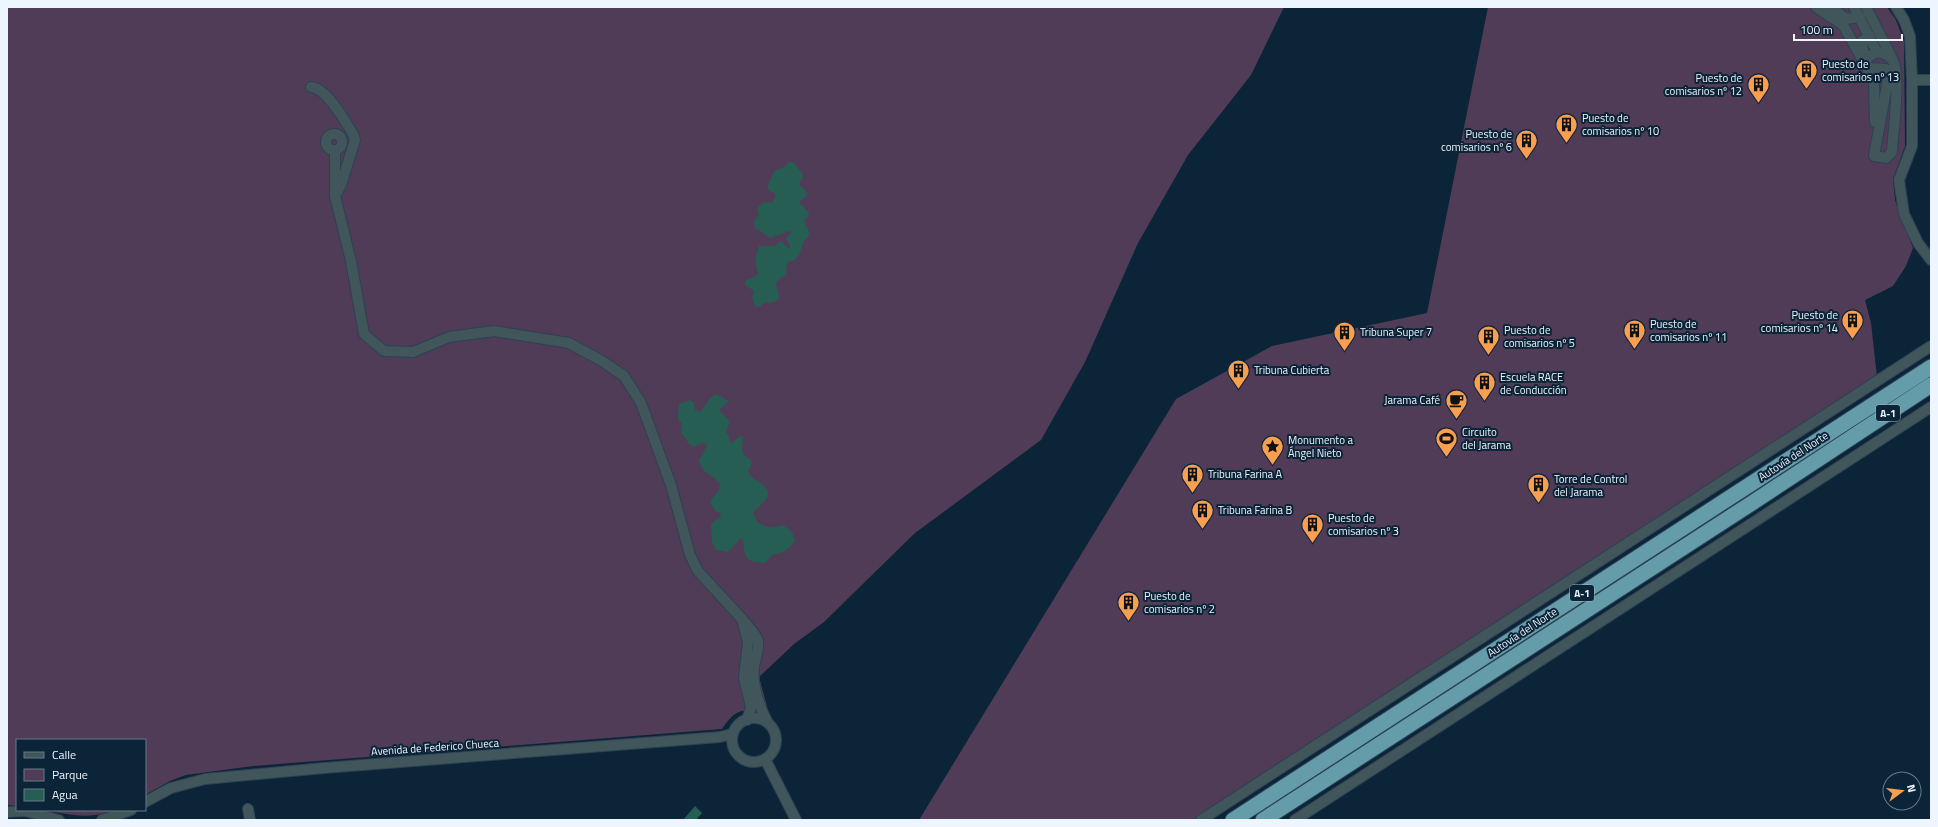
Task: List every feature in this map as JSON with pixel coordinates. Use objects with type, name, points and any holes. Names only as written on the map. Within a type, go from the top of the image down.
[{"type":"highway","name":"Autovía del Norte","points":[[1233,820],[1931,367]]},
{"type":"highway","name":"Autovía del Norte","points":[[1263,820],[1746,507],[1931,385]]},
{"type":"street","points":[[1816,7],[1845,22],[1874,84],[1876,114],[1874,156]]},
{"type":"street","points":[[1854,7],[1870,29],[1893,68],[1874,156]]},
{"type":"street","points":[[1866,7],[1870,29],[1877,52]]},
{"type":"street","points":[[1896,7],[1904,20],[1910,36],[1912,80],[1912,146],[1899,180],[1904,214],[1918,243],[1931,260]]},
{"type":"street","points":[[1835,8],[1852,32],[1870,29]]},
{"type":"street","points":[[1845,22],[1860,17]]},
{"type":"street","points":[[1870,29],[1862,41],[1865,64],[1870,68],[1893,68]]},
{"type":"street","points":[[1865,64],[1868,58],[1877,52],[1885,53],[1897,77],[1892,152],[1886,158],[1874,156]]},
{"type":"street","points":[[1912,80],[1931,80]]},
{"type":"street","points":[[311,87],[316,87],[324,92],[353,134],[355,140],[341,185],[335,196]]},
{"type":"street","points":[[353,134],[342,139],[340,148],[335,150],[335,196],[351,260],[364,334],[384,352],[413,352],[449,337],[494,331],[569,343],[602,361],[624,376],[641,403],[669,478],[690,555],[698,571],[756,637],[757,647],[754,668],[756,687],[762,712],[774,730],[776,741],[771,754],[765,759],[757,762],[748,762],[740,758],[732,747],[732,734],[741,721],[756,718],[768,723]]},
{"type":"street","points":[[1201,820],[1931,346]]},
{"type":"street","points":[[1295,820],[1931,406]]},
{"type":"street","points":[[742,620],[748,642],[752,648],[757,647]]},
{"type":"street","points":[[746,720],[751,707],[744,678],[748,642]]},
{"type":"street","name":"Avenida de Federico Chueca","points":[[146,801],[171,788],[205,779],[324,768],[720,737],[732,734]]},
{"type":"street","points":[[765,759],[796,820]]},
{"type":"street","points":[[248,809],[250,820]]},
{"type":"street","points":[[7,812],[25,811],[59,820]]},
{"type":"street","points":[[102,820],[127,811]]},
{"type":"green space","points":[[7,7],[1284,7],[1251,75],[1188,155],[1138,243],[1085,362],[1041,440],[915,533],[824,622],[794,644],[759,677],[769,714],[747,710],[742,711],[732,717],[722,729],[253,766],[186,775],[170,781],[146,794],[146,739],[16,739],[16,806],[7,805]]},
{"type":"green space","name":"Circuito del Jarama","points":[[1488,7],[1887,7],[1896,20],[1904,41],[1905,146],[1893,179],[1895,200],[1913,248],[1906,266],[1893,286],[1865,300],[1871,323],[1877,377],[1195,820],[919,820],[1176,399],[1272,346],[1427,313]]},
{"type":"green space","points":[[50,811],[114,811],[91,816],[64,814]]},
{"type":"water","points":[[789,162],[794,163],[802,173],[803,177],[800,182],[800,186],[807,192],[806,196],[799,202],[809,213],[808,217],[804,220],[809,235],[804,241],[801,251],[795,260],[787,262],[786,275],[778,280],[776,284],[779,298],[774,302],[764,303],[759,307],[755,306],[752,298],[754,291],[745,285],[745,281],[758,274],[756,260],[759,246],[774,246],[781,241],[789,249],[790,246],[786,238],[792,232],[789,231],[770,238],[755,228],[754,222],[759,214],[757,209],[762,203],[773,202],[776,194],[770,191],[767,187],[775,170],[781,169]]},
{"type":"water","points":[[716,394],[729,401],[719,410],[730,422],[726,432],[729,436],[729,442],[732,443],[740,436],[743,437],[742,451],[751,461],[751,466],[748,470],[749,474],[763,485],[768,492],[767,498],[754,512],[757,521],[764,526],[769,527],[783,525],[792,532],[795,541],[786,550],[773,554],[765,563],[753,562],[747,558],[744,551],[743,540],[740,539],[728,552],[716,550],[712,542],[711,524],[721,516],[720,513],[715,511],[710,501],[719,490],[720,484],[717,480],[705,472],[699,460],[707,446],[704,442],[693,447],[689,444],[681,432],[682,423],[678,419],[679,404],[690,400],[694,403],[695,410],[701,412],[710,398]]},
{"type":"water","points":[[695,806],[702,813],[696,820],[683,820]]},
{"type":"place","name":"Puesto de comisarios nº 13","points":[[1806,90]]},
{"type":"place","name":"Puesto de comisarios nº 12","points":[[1758,104]]},
{"type":"place","name":"Puesto de comisarios nº 10","points":[[1566,144]]},
{"type":"place","name":"Puesto de comisarios nº 6","points":[[1527,160]]},
{"type":"place","name":"Puesto de comisarios nº 14","points":[[1853,340]]},
{"type":"place","name":"Puesto de comisarios nº 11","points":[[1634,350]]},
{"type":"place","name":"Tribuna Super 7","points":[[1344,352]]},
{"type":"place","name":"Puesto de comisarios nº 5","points":[[1489,356]]},
{"type":"place","name":"Tribuna Cubierta","points":[[1239,390]]},
{"type":"place","name":"Escuela RACE de Conducción","points":[[1485,402]]},
{"type":"place","name":"Jarama Café","points":[[1456,420]]},
{"type":"place","name":"Circuito del Jarama","points":[[1446,458]]},
{"type":"place","name":"Monumento a Ángel Nieto","points":[[1272,466]]},
{"type":"place","name":"Tribuna Farina A","points":[[1192,494]]},
{"type":"place","name":"Torre de Control del Jarama","points":[[1538,504]]},
{"type":"place","name":"Tribuna Farina B","points":[[1202,530]]},
{"type":"place","name":"Puesto de comisarios nº 3","points":[[1312,544]]},
{"type":"place","name":"Puesto de comisarios nº 2","points":[[1128,622]]}]
